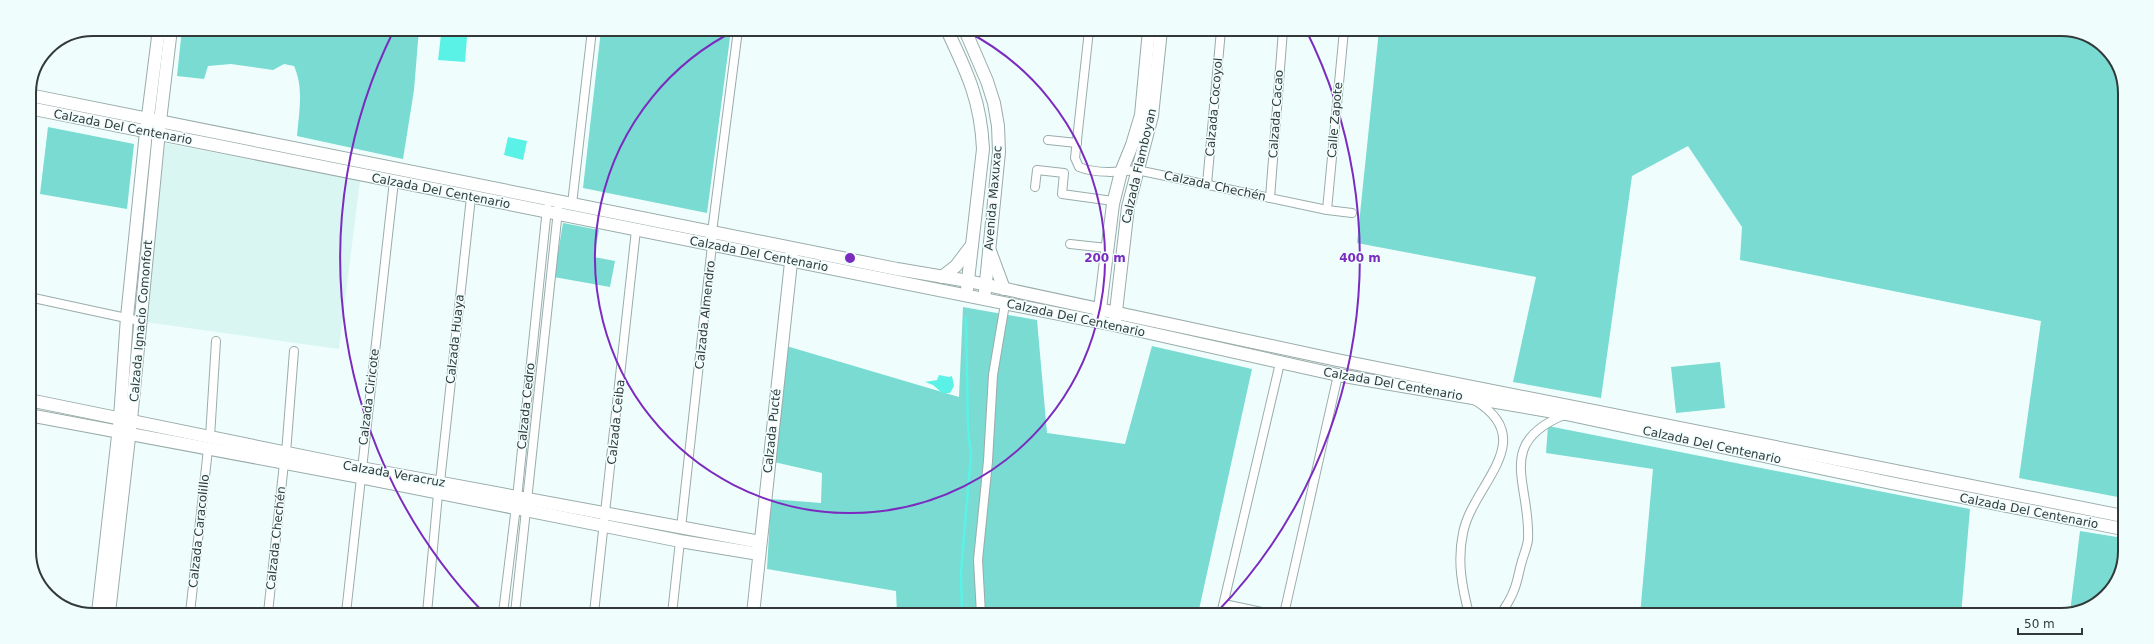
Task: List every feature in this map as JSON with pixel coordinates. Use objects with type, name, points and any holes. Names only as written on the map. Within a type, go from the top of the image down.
[{"type":"main road","name":"Calzada Ignacio Comonfort","points":[[99,608],[140,321],[159,134],[154,120],[159,36]]},
{"type":"main road","name":"Calzada Ignacio Comonfort","points":[[126,419],[128,317],[146,132],[154,120],[170,36]]},
{"type":"main road","name":"Avenida Maxuxac","points":[[950,36],[970,80],[979,107],[983,149],[966,296]]},
{"type":"main road","name":"Avenida Maxuxac","points":[[968,36],[979,60],[994,103],[998,145],[984,299]]},
{"type":"main road","name":"Calzada Flamboyan","points":[[1098,322],[1113,201],[1121,172],[1132,145],[1141,115],[1149,36]]},
{"type":"main road","name":"Calzada Flamboyan","points":[[1114,325],[1128,207],[1137,170],[1145,150],[1152,116],[1160,36]]},
{"type":"main road","name":"Calzada Del Centenario","points":[[36,96],[712,232],[968,281],[1592,415],[1883,482],[2118,528]]},
{"type":"main road","name":"Calzada Del Centenario","points":[[36,109],[1114,325],[1280,363],[1473,398],[1566,414],[1592,415],[1785,450],[2118,515]]},
{"type":"main road","points":[[980,178],[996,180]]},
{"type":"main road","points":[[942,277],[956,266],[973,242]]},
{"type":"main road","points":[[988,245],[1004,289]]},
{"type":"main road","name":"Calzada Pucté","points":[[754,608],[793,248]]},
{"type":"main road","name":"Calzada Veracruz","points":[[36,401],[210,437],[285,458],[605,520],[680,541],[759,554]]},
{"type":"main road","name":"Calzada Veracruz","points":[[36,416],[208,449],[285,458]]},
{"type":"main road","name":"Calzada Ignacio Comonfort","points":[[109,608],[124,432]]},
{"type":"main road","name":"Calzada Veracruz","points":[[605,520],[681,528],[760,542]]},
{"type":"street","points":[[572,204],[591,36]]},
{"type":"street","name":"Calzada Almendro","points":[[681,528],[712,245],[712,232],[737,36]]},
{"type":"street","points":[[1048,140],[1077,143],[1087,36]]},
{"type":"street","name":"Calzada Cocoyol","points":[[1207,184],[1220,36]]},
{"type":"street","name":"Calzada Cacao","points":[[1270,198],[1283,36]]},
{"type":"street","name":"Calle Zapote","points":[[1327,210],[1343,36]]},
{"type":"street","name":"Calzada Chechén","points":[[1077,143],[1075,158],[1079,166],[1086,170],[1121,172],[1137,170],[1327,210],[1352,213]]},
{"type":"street","points":[[1035,187],[1037,170],[1064,172],[1062,194],[1113,201]]},
{"type":"street","name":"Calzada Ciricote","points":[[347,608],[394,182]]},
{"type":"street","name":"Calzada Huaya","points":[[427,608],[471,197]]},
{"type":"street","name":"Calzada Cedro","points":[[552,213],[553,200]]},
{"type":"street","name":"Calzada Cedro","points":[[515,608],[522,504],[553,200]]},
{"type":"street","name":"Calzada Ceiba","points":[[595,608],[636,230]]},
{"type":"street","points":[[1070,244],[1108,248]]},
{"type":"street","points":[[36,298],[128,317],[140,321]]},
{"type":"street","points":[[981,608],[978,560],[988,460],[993,375],[1005,304]]},
{"type":"street","points":[[210,437],[216,341]]},
{"type":"street","name":"Calzada Chechén","points":[[269,608],[285,458],[294,352]]},
{"type":"street","points":[[1223,608],[1280,363]]},
{"type":"street","points":[[1285,608],[1338,374]]},
{"type":"street","points":[[1467,608],[1462,585],[1460,558],[1463,532],[1473,504],[1501,459],[1503,442],[1502,429],[1496,416],[1473,398]]},
{"type":"street","points":[[1504,608],[1514,590],[1528,542],[1528,518],[1520,464],[1526,442],[1535,431],[1547,422],[1566,414]]},
{"type":"street","name":"Calzada Caracolillo","points":[[191,608],[208,449]]},
{"type":"street","name":"Calzada Cedro","points":[[504,608],[522,504]]},
{"type":"street","points":[[673,608],[680,541]]},
{"type":"street","points":[[1224,604],[1243,608]]},
{"type":"shaded area","points":[[181,36],[418,36],[414,90],[403,159],[297,136],[300,91],[294,66],[284,64],[273,70],[231,64],[208,66],[204,79],[177,76]]},
{"type":"shaded area","points":[[441,36],[467,37],[465,62],[438,60]]},
{"type":"shaded area","points":[[600,36],[730,36],[707,213],[583,188]]},
{"type":"shaded area","points":[[1378,36],[2068,36],[2083,40],[2104,55],[2114,71],[2118,89],[2118,497],[2019,478],[2041,321],[1740,260],[1742,227],[1688,146],[1632,176],[1601,398],[1513,382],[1536,277],[1357,243]]},
{"type":"shaded area","points":[[48,127],[134,144],[127,209],[40,194]]},
{"type":"shaded area","points":[[508,137],[527,141],[523,160],[504,155]]},
{"type":"shaded area","points":[[165,143],[360,181],[339,349],[145,322]]},
{"type":"shaded area","points":[[563,223],[599,230],[594,257],[615,261],[610,287],[554,277]]},
{"type":"shaded area","points":[[963,307],[1037,320],[1047,433],[1125,444],[1152,346],[1252,369],[1199,608],[897,608],[896,591],[767,569],[771,499],[821,503],[822,473],[774,462],[783,345],[959,397]]},
{"type":"shaded area","points":[[1720,362],[1725,408],[1676,413],[1671,367]]},
{"type":"shaded area","points":[[939,375],[949,377],[952,376],[954,386],[950,393],[942,393],[933,385],[925,382],[937,380]]},
{"type":"shaded area","points":[[1548,426],[1970,509],[1962,608],[1641,608],[1653,469],[1546,453]]},
{"type":"shaded area","points":[[2080,531],[2118,537],[2118,558],[2116,566],[2104,589],[2089,600],[2071,607]]},
{"type":"waterway","points":[[962,608],[961,572],[971,455],[968,429],[966,318]]}]
